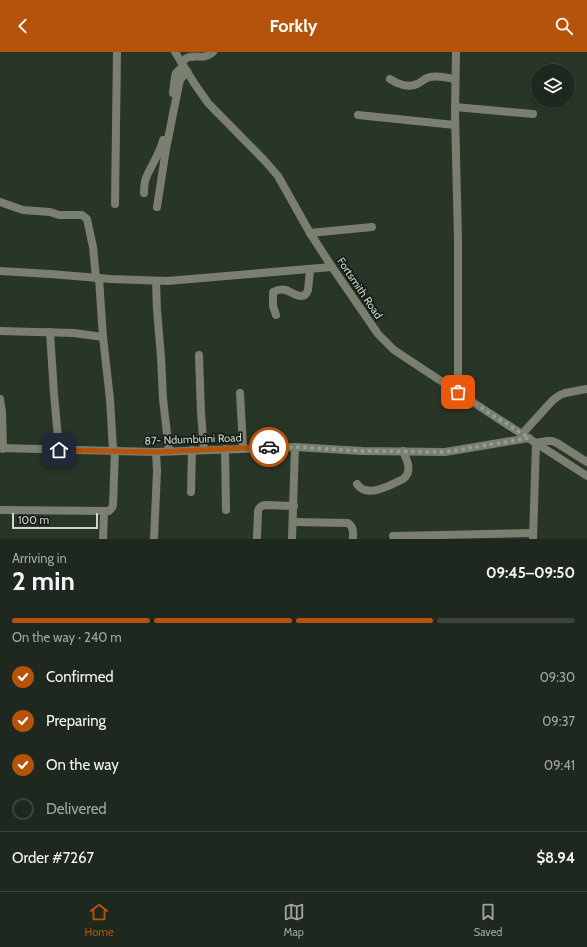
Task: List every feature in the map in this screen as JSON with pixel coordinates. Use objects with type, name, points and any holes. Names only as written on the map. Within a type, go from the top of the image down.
[{"type":"street","points":[[114,204],[117,52]]},
{"type":"street","name":"Fortsmith Road","points":[[175,52],[208,103],[278,176],[310,233],[365,317],[378,334],[394,350],[587,476]]},
{"type":"street","points":[[144,193],[146,177],[162,144],[176,73],[184,66],[190,57],[204,57],[213,52]]},
{"type":"street","points":[[456,52],[455,125],[458,242],[458,392]]},
{"type":"street","points":[[157,208],[166,149],[184,66]]},
{"type":"street","points":[[390,79],[397,84],[406,86],[415,85],[426,78],[435,76],[455,79]]},
{"type":"street","points":[[455,107],[533,114]]},
{"type":"street","points":[[358,115],[455,125]]},
{"type":"street","points":[[0,202],[23,210],[50,212],[59,216],[75,214],[85,216],[87,219],[97,278],[114,450],[112,508],[109,511],[0,510]]},
{"type":"street","points":[[310,233],[372,227]]},
{"type":"street","points":[[0,271],[167,281],[332,267]]},
{"type":"street","points":[[276,315],[273,292],[283,290],[303,296],[307,294],[310,270]]},
{"type":"street","points":[[156,281],[163,399],[168,451]]},
{"type":"street","points":[[0,331],[74,333],[103,337]]},
{"type":"street","points":[[50,332],[59,450]]},
{"type":"street","points":[[199,355],[204,450]]},
{"type":"street","points":[[393,536],[533,536],[529,439],[553,400],[565,393],[587,389]]},
{"type":"street","points":[[240,392],[243,448]]},
{"type":"street","points":[[0,399],[2,412],[2,448]]},
{"type":"street","name":"87- Ndumbuini Road","points":[[2,448],[156,452],[295,447],[362,451],[445,452],[529,439],[552,441],[587,462]]},
{"type":"street","points":[[292,539],[295,447]]},
{"type":"street","points":[[225,449],[226,510]]},
{"type":"street","points":[[191,492],[192,450]]},
{"type":"street","points":[[358,484],[363,490],[376,491],[406,477],[409,470],[403,451]]},
{"type":"street","points":[[154,539],[157,471],[156,452]]},
{"type":"street","points":[[258,537],[258,511],[260,507],[265,505],[294,506]]},
{"type":"street","points":[[103,539],[104,512]]},
{"type":"street","points":[[293,522],[348,523],[353,529],[353,539]]},
{"type":"way so far","points":[[269,447],[362,451],[445,452],[529,438],[458,392]]},
{"type":"route","points":[[59,450],[156,452],[269,447]]}]
